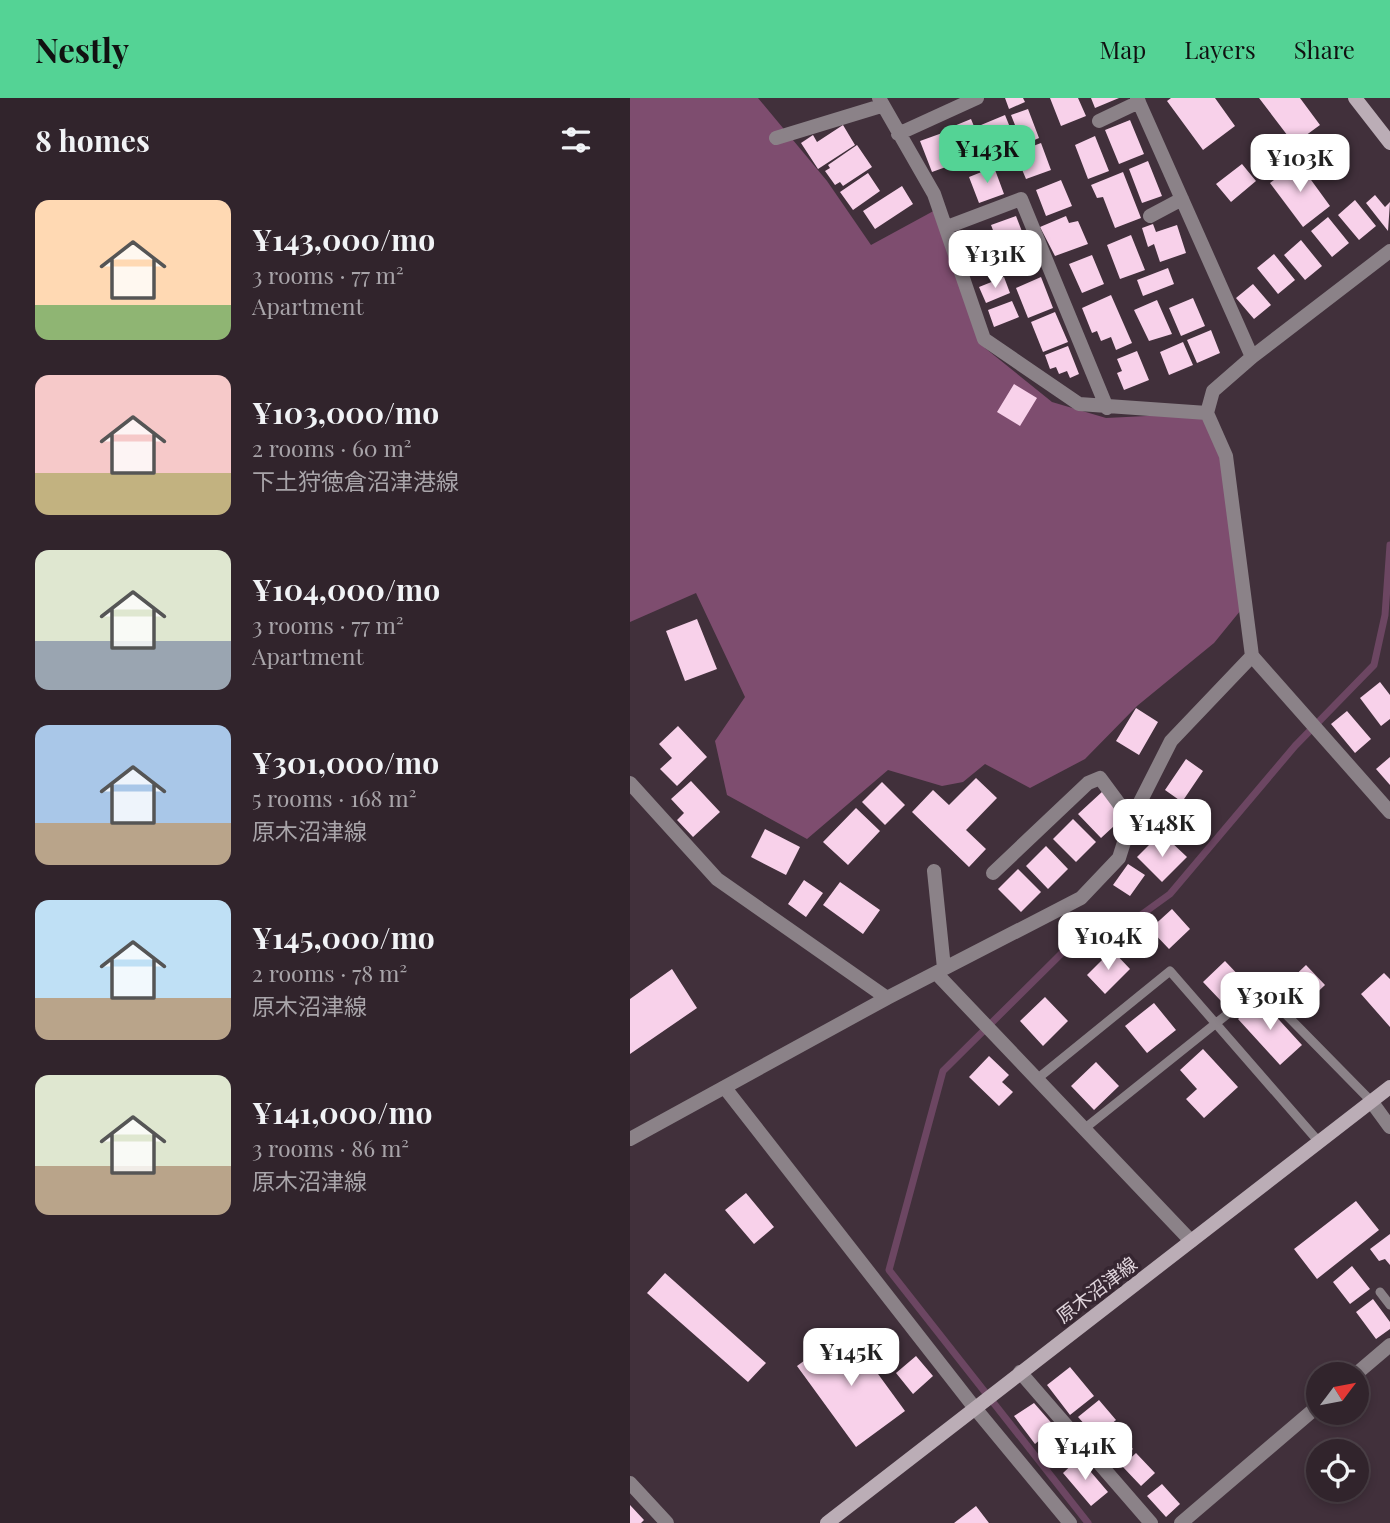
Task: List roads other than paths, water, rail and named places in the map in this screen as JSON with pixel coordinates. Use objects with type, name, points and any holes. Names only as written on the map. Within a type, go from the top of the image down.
[{"type":"main road","points":[[1355,98],[1390,143]]},
{"type":"main road","name":"原木沼津線","points":[[827,1523],[1390,1087]]},
{"type":"street","points":[[898,134],[977,98]]},
{"type":"street","points":[[1099,121],[1138,100],[1251,357]]},
{"type":"street","points":[[776,138],[880,102],[934,194],[984,339],[1079,404],[1207,413]]},
{"type":"street","points":[[947,227],[1021,199],[1107,408]]},
{"type":"street","points":[[1150,216],[1182,199]]},
{"type":"street","points":[[1390,251],[1251,357],[1213,391],[1207,413],[1226,456],[1252,656],[1390,812]]},
{"type":"street","points":[[630,1139],[887,998],[1081,898],[1119,858],[1131,820],[1171,741],[1252,656]]},
{"type":"street","points":[[993,873],[1088,783],[1100,778],[1131,820]]},
{"type":"street","points":[[630,783],[717,878],[887,998]]},
{"type":"street","points":[[934,871],[940,971],[1037,1079],[1191,1241]]},
{"type":"street","points":[[725,1088],[975,1407],[1070,1523]]},
{"type":"street","points":[[1371,1101],[1390,1127]]},
{"type":"street","points":[[1369,1363],[1390,1345]]},
{"type":"street","points":[[1020,1372],[1151,1523]]},
{"type":"street","points":[[1181,1523],[1306,1416]]},
{"type":"street","points":[[630,1483],[667,1523]]},
{"type":"lane","points":[[1037,1079],[1170,971],[1214,1025],[1319,1142]]},
{"type":"lane","points":[[1084,1129],[1260,988],[1371,1101]]},
{"type":"lane","points":[[1380,1293],[1390,1305]]},
{"type":"waterway","points":[[1088,1523],[889,1270],[943,1071],[1067,948],[1123,928],[1170,894],[1295,746],[1374,665],[1385,615],[1390,545]]}]
